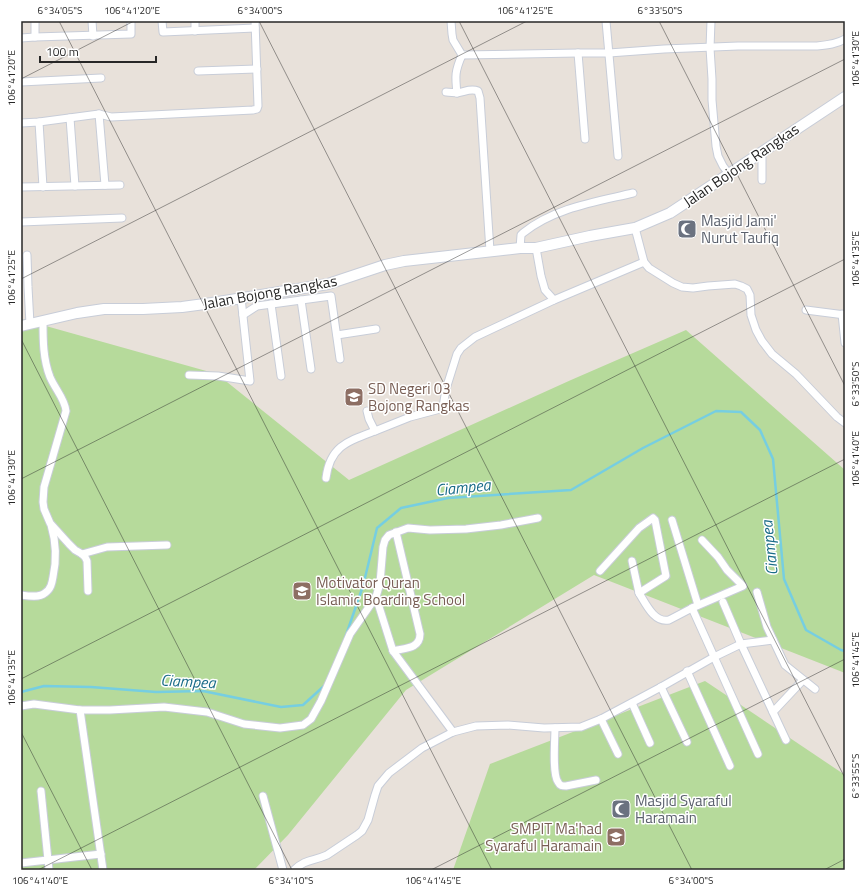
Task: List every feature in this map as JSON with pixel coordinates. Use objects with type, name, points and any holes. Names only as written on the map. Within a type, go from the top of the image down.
[{"type":"main road","name":"Jalan Bojong Rangkas","points":[[26,325],[77,313],[104,309],[143,309],[212,304],[328,284],[370,269],[404,261],[520,248],[536,248],[634,228],[670,212],[845,97]]},
{"type":"street","points":[[35,21],[35,37]]},
{"type":"street","points":[[92,21],[93,36]]},
{"type":"street","points":[[21,38],[131,34],[131,21]]},
{"type":"street","points":[[21,123],[99,114],[111,117],[253,110],[257,108],[255,24],[225,29],[163,32],[162,21]]},
{"type":"street","points":[[195,21],[196,30]]},
{"type":"street","points":[[224,21],[225,29]]},
{"type":"street","points":[[451,21],[453,40],[462,55]]},
{"type":"street","points":[[606,21],[618,156]]},
{"type":"street","points":[[711,21],[710,48],[716,146],[718,156],[729,174]]},
{"type":"street","points":[[462,55],[609,53],[738,46],[817,46],[830,44],[845,39]]},
{"type":"street","points":[[578,53],[586,139]]},
{"type":"street","points":[[457,93],[455,79],[462,55]]},
{"type":"street","points":[[198,71],[257,69]]},
{"type":"street","points":[[21,82],[101,78]]},
{"type":"street","points":[[446,92],[457,93],[468,89],[474,90],[478,91],[480,98],[490,251]]},
{"type":"street","points":[[99,114],[105,185]]},
{"type":"street","points":[[70,118],[75,186]]},
{"type":"street","points":[[39,122],[43,187]]},
{"type":"street","points":[[762,152],[762,180]]},
{"type":"street","points":[[21,188],[120,185]]},
{"type":"street","points":[[520,248],[521,235],[554,214],[575,206],[633,193]]},
{"type":"street","points":[[21,222],[122,218]]},
{"type":"street","points":[[634,228],[644,262],[649,268],[665,278],[682,287],[693,288],[735,284],[747,289],[750,294],[751,315],[756,330],[762,341],[772,354],[796,374],[837,417],[845,423]]},
{"type":"street","points":[[536,248],[545,290],[554,300]]},
{"type":"street","points":[[26,325],[28,287],[27,255]]},
{"type":"street","points":[[326,478],[327,470],[332,457],[344,444],[375,431],[443,407],[446,389],[455,358],[461,348],[475,337],[554,300],[644,262]]},
{"type":"street","points":[[243,315],[257,306],[331,296],[340,359]]},
{"type":"street","points":[[189,375],[218,376],[250,381],[241,298]]},
{"type":"street","points":[[301,300],[311,369]]},
{"type":"street","points":[[271,304],[281,376]]},
{"type":"street","points":[[806,310],[844,314],[845,343]]},
{"type":"street","points":[[21,596],[45,593],[52,586],[56,566],[54,535],[42,502],[44,487],[66,411],[66,406],[55,387],[48,370],[43,345],[43,321]]},
{"type":"street","points":[[337,335],[376,329]]},
{"type":"street","points":[[367,411],[375,431]]},
{"type":"street","points":[[21,706],[34,704],[80,710],[164,707],[207,712],[244,724],[280,728],[303,725],[311,719],[321,701],[350,634],[376,597],[380,583],[383,547],[385,540],[389,535],[408,528],[430,530],[466,529],[501,525],[538,518]]},
{"type":"street","points":[[600,571],[639,528],[653,518],[655,520],[666,576],[639,593]]},
{"type":"street","points":[[672,520],[695,606],[714,657],[758,754]]},
{"type":"street","points":[[50,523],[75,550],[85,557],[87,561],[88,591]]},
{"type":"street","points":[[393,651],[415,646],[420,638],[396,532]]},
{"type":"street","points":[[632,561],[639,593],[650,611],[657,618],[665,621],[669,620],[695,606],[743,586],[727,570],[718,557],[702,540]]},
{"type":"street","points":[[82,554],[107,547],[167,545]]},
{"type":"street","points":[[756,592],[767,627],[785,665],[815,689]]},
{"type":"street","points":[[376,597],[393,651],[453,732]]},
{"type":"street","points":[[723,602],[786,740]]},
{"type":"street","points":[[294,870],[302,863],[327,855],[362,831],[368,820],[378,786],[383,779],[422,748],[453,732],[476,726],[508,725],[555,728],[581,727],[602,719],[687,671],[741,644],[773,640]]},
{"type":"street","points":[[687,671],[730,766]]},
{"type":"street","points":[[773,712],[803,680]]},
{"type":"street","points":[[661,687],[687,742]]},
{"type":"street","points":[[632,703],[650,743]]},
{"type":"street","points":[[80,710],[104,870]]},
{"type":"street","points":[[602,719],[618,754]]},
{"type":"street","points":[[555,728],[555,773],[558,783],[564,786],[596,780]]},
{"type":"street","points":[[41,791],[48,870]]},
{"type":"street","points":[[263,796],[283,870]]},
{"type":"street","points":[[21,863],[101,854]]},
{"type":"green space","points":[[21,319],[217,374],[349,480],[686,330],[845,470],[845,673],[594,575],[406,690],[288,835],[254,870],[21,870]]},
{"type":"green space","points":[[705,681],[845,775],[845,870],[453,870],[490,764]]},
{"type":"waterway","name":"Ciampea","points":[[345,638],[363,586],[377,528],[401,508],[448,498],[571,490],[643,448],[716,411],[741,412],[760,430],[773,459],[784,579],[806,630],[845,651]]},
{"type":"waterway","name":"Ciampea","points":[[21,692],[44,686],[91,687],[156,692],[203,691],[281,707],[303,705],[324,686]]},
{"type":"place","name":"Masjid Jami' Nurut Taufiq","points":[[687,229]]},
{"type":"place","name":"SD Negeri 03 Bojong Rangkas","points":[[354,397]]},
{"type":"place","name":"Motivator Quran Islamic Boarding School","points":[[302,591]]},
{"type":"place","name":"Masjid Syaraful Haramain","points":[[621,809]]},
{"type":"place","name":"SMPIT Ma'had Syaraful Haramain","points":[[616,837]]}]
